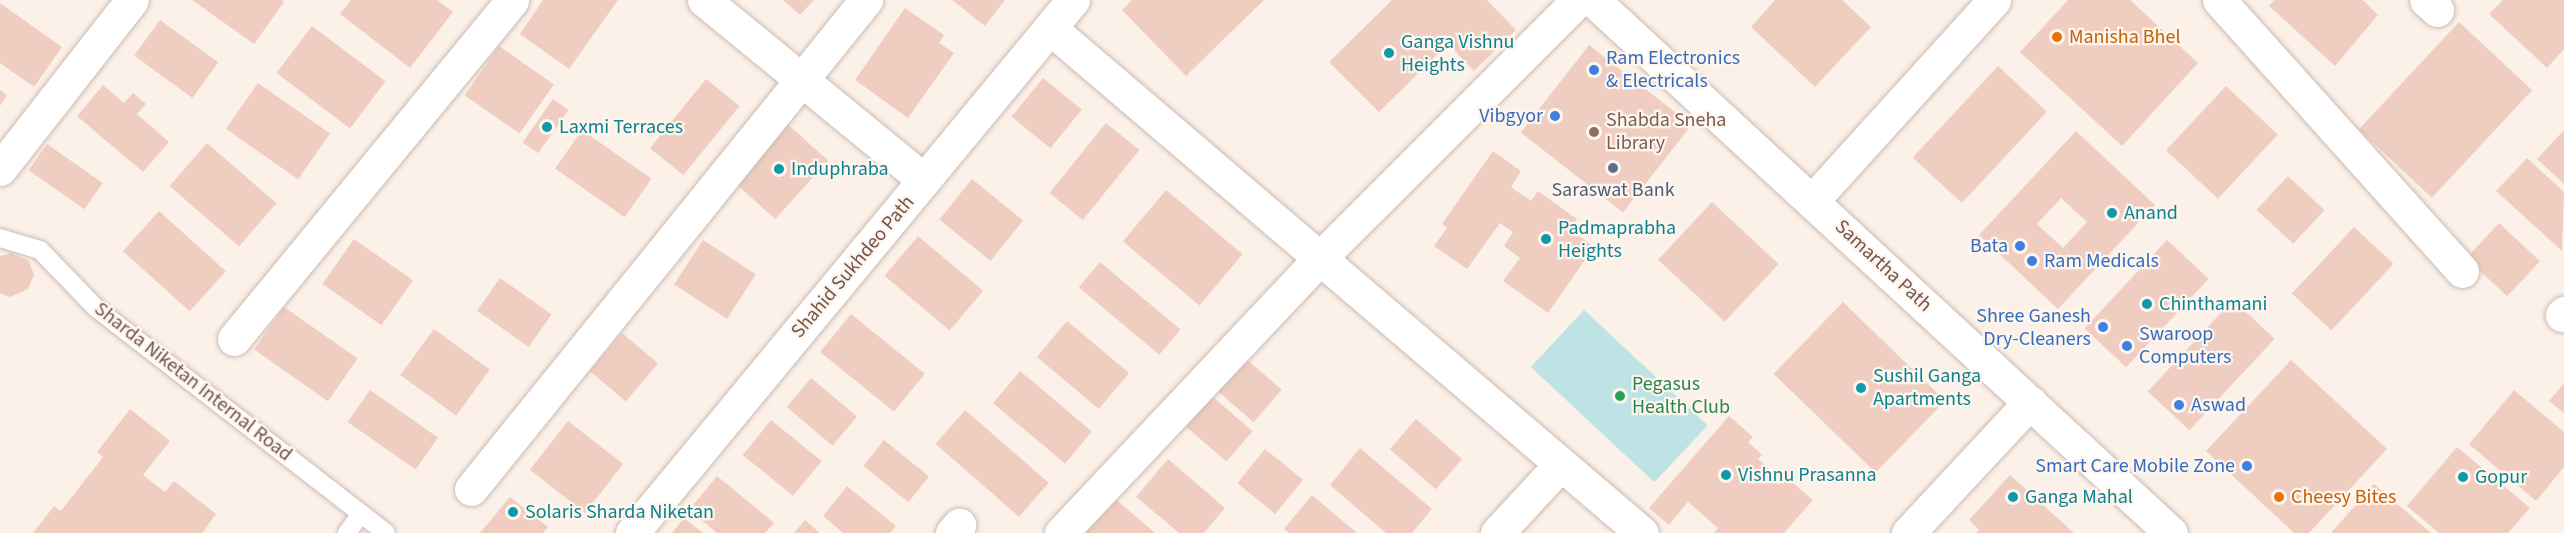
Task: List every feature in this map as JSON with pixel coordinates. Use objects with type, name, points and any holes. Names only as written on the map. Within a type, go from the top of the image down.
[{"type":"street","points":[[0,170],[132,0]]},
{"type":"street","points":[[234,339],[512,0]]},
{"type":"street","points":[[704,0],[924,180]]},
{"type":"street","points":[[471,489],[866,0]]},
{"type":"street","name":"Shahid Sukhdeo Path","points":[[632,533],[1073,0]]},
{"type":"street","points":[[1061,533],[1320,258],[1578,0]]},
{"type":"street","name":"Samartha Path","points":[[1593,0],[2169,532]]},
{"type":"street","points":[[1812,201],[1994,0]]},
{"type":"street","points":[[2218,0],[2462,272]]},
{"type":"street","points":[[1050,28],[1642,533]]},
{"type":"street","points":[[1908,533],[2030,402]]},
{"type":"street","points":[[1497,533],[1562,464]]},
{"type":"lane","name":"Sharda Niketan Internal Road","points":[[0,238],[40,250],[96,308],[386,533]]},
{"type":"lane","points":[[346,533],[362,514]]},
{"type":"water","name":"Pegasus Health Club","points":[[1584,310],[1708,425],[1654,482],[1531,367]]},
{"type":"building","points":[[192,0],[281,0],[284,2],[254,44]]},
{"type":"building","points":[[351,0],[437,0],[453,12],[410,68],[340,14]]},
{"type":"building","points":[[543,0],[618,0],[569,69],[520,34]]},
{"type":"building","points":[[783,0],[814,0],[800,15]]},
{"type":"building","points":[[952,0],[1005,0],[985,26]]},
{"type":"building","points":[[1132,0],[1264,0],[1186,76],[1122,10]]},
{"type":"building","name":"Ganga Vishnu Heights","points":[[1392,0],[1487,0],[1516,30],[1474,71],[1448,44],[1379,112],[1329,62]]},
{"type":"building","points":[[1775,0],[1842,0],[1871,27],[1815,87],[1751,27]]},
{"type":"building","points":[[2068,0],[2130,0],[2198,63],[2122,146],[2020,52]]},
{"type":"building","points":[[2274,0],[2363,0],[2378,15],[2335,66],[2269,6]]},
{"type":"building","points":[[2503,0],[2564,0],[2564,49],[2547,68],[2489,14]]},
{"type":"building","points":[[0,3],[62,47],[34,87],[0,63]]},
{"type":"building","points":[[905,8],[944,35],[939,43],[954,53],[908,118],[855,80]]},
{"type":"building","points":[[160,20],[218,62],[192,98],[134,56]]},
{"type":"building","points":[[2459,22],[2532,90],[2432,198],[2359,130]]},
{"type":"building","points":[[312,26],[385,81],[350,128],[276,73]]},
{"type":"building","points":[[1589,45],[1691,125],[1623,213],[1521,132]]},
{"type":"building","points":[[499,46],[554,84],[519,134],[465,95]]},
{"type":"building","points":[[1998,66],[2047,112],[1962,203],[1913,157]]},
{"type":"building","points":[[1043,78],[1082,109],[1050,148],[1012,117]]},
{"type":"building","points":[[706,79],[739,106],[683,175],[650,148]]},
{"type":"building","points":[[258,83],[330,133],[298,179],[226,129]]},
{"type":"building","points":[[103,85],[124,103],[133,93],[146,104],[137,114],[169,142],[143,172],[77,116]]},
{"type":"building","points":[[2226,86],[2278,134],[2218,199],[2166,150]]},
{"type":"building","points":[[0,90],[7,95],[0,106]]},
{"type":"building","name":"Laxmi Terraces","points":[[553,99],[569,110],[538,153],[523,142]]},
{"type":"building","name":"Induphraba","points":[[782,119],[828,160],[775,219],[729,178]]},
{"type":"building","points":[[1106,123],[1139,150],[1083,220],[1049,193]]},
{"type":"building","points":[[582,130],[652,179],[625,217],[555,169]]},
{"type":"building","points":[[2564,130],[2564,184],[2537,159]]},
{"type":"building","name":"Anand","points":[[2076,131],[2155,205],[2058,309],[1979,235]],"holes":[[[2061,198],[2087,222],[2063,248],[2037,224]]]},
{"type":"building","points":[[207,143],[276,203],[239,246],[170,186]]},
{"type":"building","points":[[47,144],[103,183],[84,209],[29,170]]},
{"type":"building","name":"Padmaprabha Heights","points":[[1493,151],[1521,171],[1511,187],[1531,201],[1538,191],[1577,219],[1571,230],[1594,247],[1548,313],[1503,281],[1520,258],[1504,246],[1513,232],[1500,223],[1467,269],[1434,246],[1447,228],[1442,224]]},
{"type":"building","points":[[2527,158],[2564,192],[2562,251],[2496,191]]},
{"type":"building","points":[[2288,176],[2325,210],[2293,244],[2257,210]]},
{"type":"building","points":[[972,179],[1023,221],[991,261],[939,219]]},
{"type":"building","points":[[1166,190],[1243,254],[1200,306],[1123,241]]},
{"type":"building","name":"Pegasus Health Club","points":[[1712,202],[1779,264],[1725,322],[1658,260]]},
{"type":"building","points":[[159,211],[226,271],[190,311],[123,251]]},
{"type":"building","points":[[2499,223],[2540,261],[2507,296],[2466,258]]},
{"type":"building","points":[[2354,227],[2393,264],[2331,330],[2292,294]]},
{"type":"building","points":[[918,236],[983,291],[950,330],[885,276]]},
{"type":"building","points":[[354,239],[413,280],[381,325],[322,284]]},
{"type":"building","points":[[703,240],[756,274],[727,319],[674,284]]},
{"type":"building","name":"Chinthamani","points":[[2167,240],[2209,279],[2126,367],[2084,328]]},
{"type":"building","points":[[11,253],[29,261],[34,275],[28,289],[10,297],[0,293],[0,256]]},
{"type":"building","points":[[1100,262],[1180,329],[1159,355],[1079,287]]},
{"type":"building","points":[[500,278],[552,314],[529,347],[477,311]]},
{"type":"building","points":[[2233,300],[2275,339],[2189,430],[2148,391]]},
{"type":"building","name":"Sushil Ganga Apartments","points":[[1843,302],[1945,401],[1876,473],[1774,374]]},
{"type":"building","points":[[284,307],[358,359],[328,401],[254,350]]},
{"type":"building","points":[[851,314],[925,374],[894,412],[820,352]]},
{"type":"building","points":[[1067,321],[1129,373],[1099,409],[1037,357]]},
{"type":"building","points":[[434,329],[490,370],[456,416],[400,375]]},
{"type":"building","points":[[622,333],[658,363],[626,402],[590,371]]},
{"type":"building","points":[[1244,357],[1282,390],[1254,422],[1216,389]]},
{"type":"building","points":[[2291,360],[2387,449],[2309,533],[2294,533],[2206,451]]},
{"type":"building","points":[[1020,371],[1092,431],[1065,464],[993,403]]},
{"type":"building","points":[[811,378],[857,417],[833,446],[787,407]]},
{"type":"building","points":[[2564,383],[2564,413],[2549,401]]},
{"type":"building","points":[[370,390],[438,438],[416,470],[348,422]]},
{"type":"building","points":[[1205,390],[1253,431],[1226,462],[1179,420]]},
{"type":"building","points":[[2514,390],[2564,432],[2564,467],[2536,501],[2469,444]]},
{"type":"building","points":[[130,409],[170,441],[143,475],[165,492],[174,481],[216,514],[202,533],[33,533],[54,506],[61,511],[103,457],[97,452]]},
{"type":"building","points":[[965,410],[1049,483],[1019,517],[935,444]]},
{"type":"building","name":"Vishnu Prasanna","points":[[1729,416],[1753,437],[1748,442],[1762,455],[1758,459],[1775,474],[1771,478],[1779,484],[1786,477],[1813,500],[1784,533],[1714,533],[1718,528],[1688,502],[1669,525],[1649,508]]},
{"type":"building","points":[[1416,419],[1462,459],[1436,489],[1390,449]]},
{"type":"building","points":[[771,420],[822,461],[793,496],[743,455]]},
{"type":"building","points":[[568,421],[623,464],[585,513],[530,470]]},
{"type":"building","points":[[884,440],[929,477],[908,502],[863,466]]},
{"type":"building","name":"Gopur","points":[[2457,447],[2530,508],[2508,533],[2439,533],[2407,506]]},
{"type":"building","points":[[1360,448],[1432,509],[1412,533],[1386,533],[1330,485]]},
{"type":"building","points":[[1265,449],[1303,480],[1275,514],[1237,483]]},
{"type":"building","points":[[1168,459],[1225,508],[1204,533],[1179,533],[1136,497]]},
{"type":"building","name":"Ganga Mahal","points":[[2010,475],[2074,533],[1976,533],[1979,530],[1969,520]]},
{"type":"building","points":[[717,476],[774,523],[765,533],[717,533],[689,510]]},
{"type":"building","points":[[2374,484],[2431,533],[2331,533]]},
{"type":"building","points":[[847,486],[896,526],[890,533],[843,533],[823,516]]},
{"type":"building","points":[[1108,493],[1155,533],[1078,533]]},
{"type":"building","points":[[1312,495],[1357,533],[1289,533],[1284,529]]},
{"type":"building","name":"Solaris Sharda Niketan","points":[[510,497],[548,527],[543,533],[480,533]]},
{"type":"building","points":[[684,518],[703,533],[672,533]]},
{"type":"building","points":[[805,520],[820,533],[794,533]]},
{"type":"place","name":"Manisha Bhel","points":[[2057,37]]},
{"type":"place","name":"Ganga Vishnu Heights","points":[[1389,53]]},
{"type":"place","name":"Ram Electronics & Electricals","points":[[1594,70]]},
{"type":"place","name":"Vibgyor","points":[[1555,116]]},
{"type":"place","name":"Laxmi Terraces","points":[[547,127]]},
{"type":"place","name":"Shabda Sneha Library","points":[[1594,132]]},
{"type":"place","name":"Saraswat Bank","points":[[1613,168]]},
{"type":"place","name":"Induphraba","points":[[779,169]]},
{"type":"place","name":"Anand","points":[[2112,213]]},
{"type":"place","name":"Padmaprabha Heights","points":[[1546,239]]},
{"type":"place","name":"Bata","points":[[2020,246]]},
{"type":"place","name":"Ram Medicals","points":[[2032,261]]},
{"type":"place","name":"Chinthamani","points":[[2147,304]]},
{"type":"place","name":"Shree Ganesh Dry-Cleaners","points":[[2103,327]]},
{"type":"place","name":"Swaroop Computers","points":[[2127,346]]},
{"type":"place","name":"Sushil Ganga Apartments","points":[[1861,388]]},
{"type":"place","name":"Pegasus Health Club","points":[[1620,396]]},
{"type":"place","name":"Aswad","points":[[2179,405]]},
{"type":"place","name":"Smart Care Mobile Zone","points":[[2247,466]]},
{"type":"place","name":"Vishnu Prasanna","points":[[1726,475]]},
{"type":"place","name":"Gopur","points":[[2463,477]]},
{"type":"place","name":"Ganga Mahal","points":[[2013,497]]},
{"type":"place","name":"Cheesy Bites","points":[[2279,497]]},
{"type":"place","name":"Solaris Sharda Niketan","points":[[513,512]]}]
